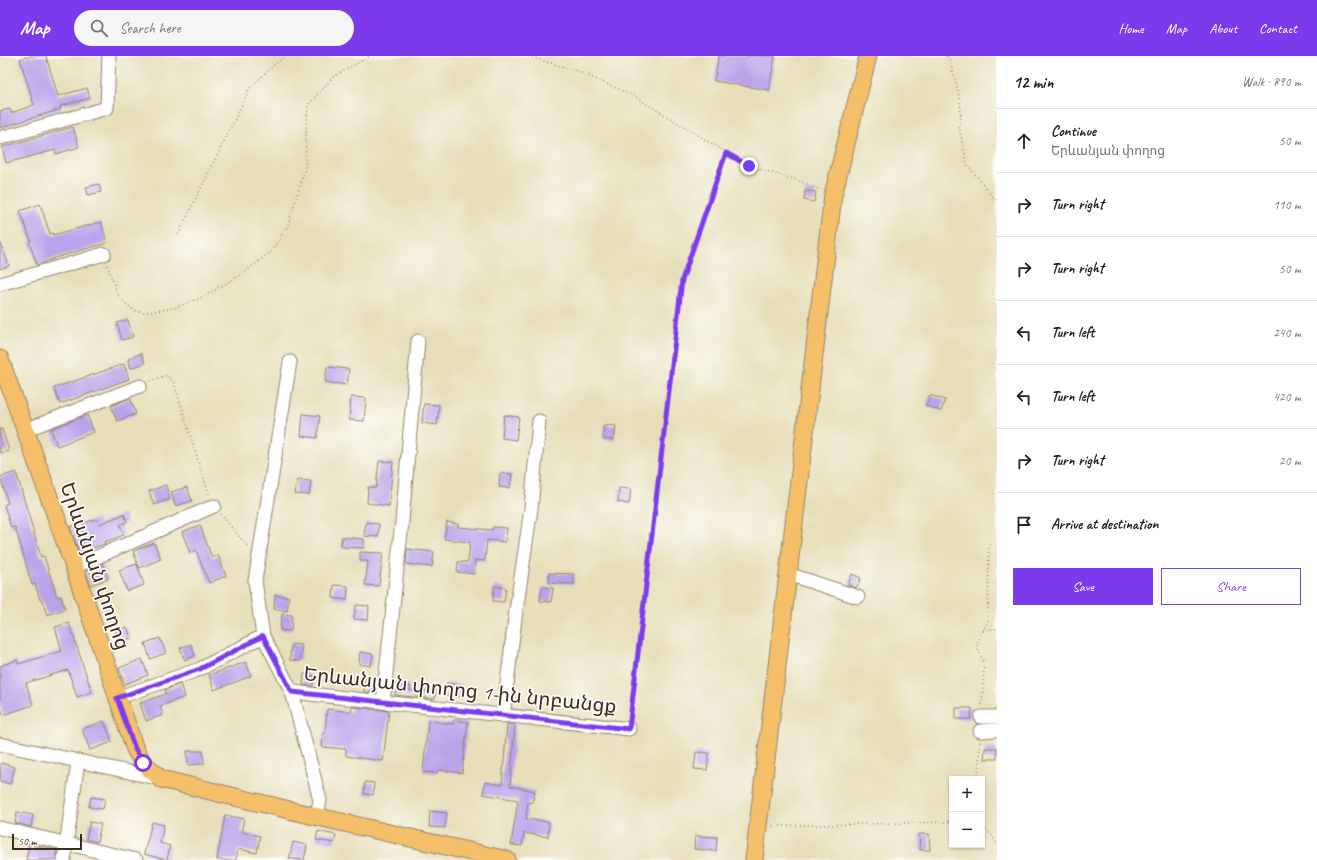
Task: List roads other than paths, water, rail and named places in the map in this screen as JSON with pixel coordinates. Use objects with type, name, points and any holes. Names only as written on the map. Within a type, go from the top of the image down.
[{"type":"main road","points":[[754,860],[834,195],[868,56]]},
{"type":"main road","name":"Երևանյան փողոց","points":[[0,359],[74,567],[135,749],[143,763],[161,779]]},
{"type":"main road","points":[[161,779],[316,817],[506,860]]},
{"type":"street","points":[[0,138],[107,108],[109,56]]},
{"type":"street","points":[[0,284],[104,254]]},
{"type":"street","points":[[383,702],[402,522],[418,341]]},
{"type":"street","name":"Երևանյան փողոց 1-ին նրբանցք","points":[[290,362],[255,581],[263,636],[292,692],[629,729]]},
{"type":"street","points":[[25,430],[140,386]]},
{"type":"street","points":[[503,716],[515,618],[531,509],[539,421]]},
{"type":"street","points":[[74,567],[214,506]]},
{"type":"street","points":[[788,574],[858,596]]},
{"type":"street","points":[[117,698],[200,669],[263,636]]},
{"type":"street","points":[[292,692],[320,800],[316,817]]},
{"type":"street","points":[[981,717],[997,717]]},
{"type":"street","points":[[980,731],[997,730]]},
{"type":"street","points":[[0,744],[161,779]]},
{"type":"street","points":[[64,860],[78,762]]},
{"type":"street","points":[[0,828],[136,860]]}]
